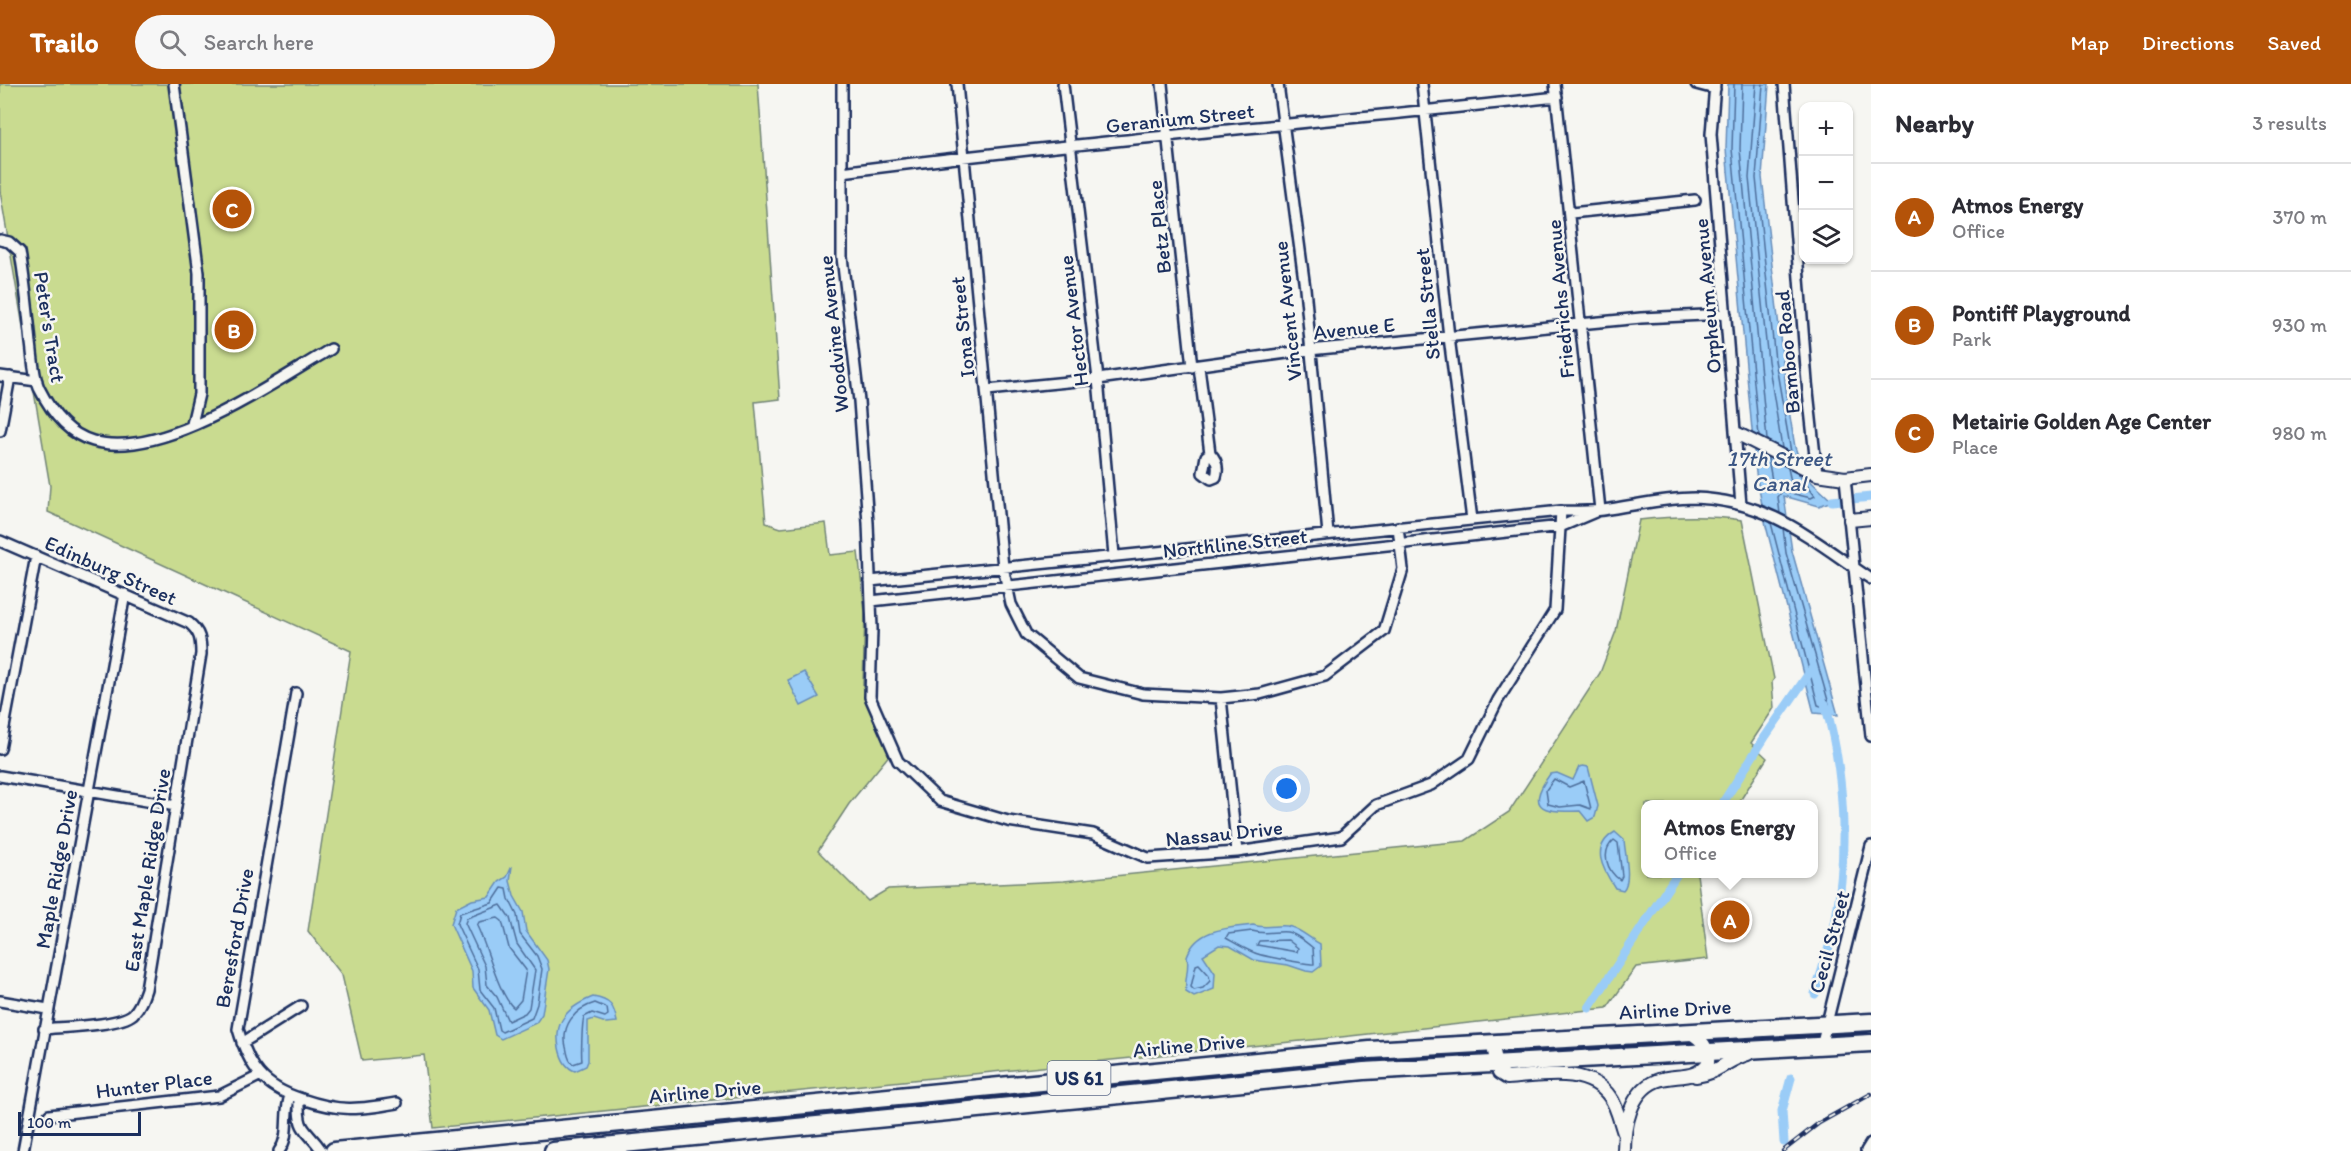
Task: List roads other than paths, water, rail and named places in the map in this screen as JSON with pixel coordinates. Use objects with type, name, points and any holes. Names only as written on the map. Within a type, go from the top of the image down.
[{"type":"highway","name":"Airline Drive","points":[[334,1151],[467,1144],[643,1120],[1370,1050],[1871,1022]]},
{"type":"highway","name":"Airline Drive","points":[[553,1151],[1364,1071],[1764,1051],[1871,1043]]},
{"type":"highway","points":[[1027,1083],[1029,1103]]},
{"type":"highway","points":[[643,1120],[646,1142]]},
{"type":"street","points":[[174,84],[199,273],[199,394],[192,424]]},
{"type":"street","name":"Woodvine Avenue","points":[[842,84],[842,257],[859,401],[870,581]]},
{"type":"street","name":"Iona Street","points":[[957,84],[1003,567],[1011,604],[1026,634],[1079,678],[1143,694],[1221,698],[1260,694],[1325,676],[1384,631],[1403,569],[1398,527]]},
{"type":"street","name":"Hector Avenue","points":[[1063,84],[1098,379],[1114,555]]},
{"type":"street","name":"Betz Place","points":[[1162,84],[1195,367],[1210,453]]},
{"type":"street","name":"Vincent Avenue","points":[[1278,84],[1305,288],[1328,534]]},
{"type":"street","name":"Stella Street","points":[[1422,84],[1449,337],[1472,520]]},
{"type":"street","name":"Friedrichs Avenue","points":[[1555,84],[1571,213],[1579,326],[1600,510]]},
{"type":"street","points":[[1696,84],[1715,86]]},
{"type":"street","name":"Bamboo Road","points":[[1784,84],[1807,382],[1817,474]]},
{"type":"street","name":"Orpheum Avenue","points":[[1715,86],[1711,134],[1726,314],[1743,436],[1741,505]]},
{"type":"street","name":"Geranium Street","points":[[842,172],[965,156],[1283,126],[1557,96]]},
{"type":"street","points":[[1571,213],[1695,200]]},
{"type":"street","name":"Peter's Tract","points":[[4,241],[20,252],[37,381],[63,424],[93,441],[119,444],[152,441],[181,431],[213,416],[331,349]]},
{"type":"street","name":"Avenue E","points":[[987,390],[1195,367],[1309,350],[1726,314]]},
{"type":"street","points":[[0,431],[5,376],[37,381]]},
{"type":"street","points":[[1743,436],[1817,474],[1845,478],[1871,475]]},
{"type":"street","points":[[1845,478],[1871,736]]},
{"type":"street","name":"Northline Street","points":[[870,581],[1561,511],[1600,510],[1693,498],[1741,505],[1794,525],[1871,579]]},
{"type":"street","name":"Northline Street","points":[[871,601],[1562,526],[1600,510]]},
{"type":"street","name":"Nassau Drive","points":[[870,581],[870,697],[898,761],[940,801],[1008,822],[1093,834],[1148,858],[1237,852],[1341,837],[1376,806],[1431,785],[1469,759],[1498,700],[1555,610],[1562,526],[1561,511]]},
{"type":"street","points":[[1850,517],[1871,518]]},
{"type":"street","name":"Edinburg Street","points":[[0,541],[189,623],[201,640]]},
{"type":"street","points":[[0,749],[36,556]]},
{"type":"street","name":"Maple Ridge Drive","points":[[23,1151],[124,594]]},
{"type":"street","name":"East Maple Ridge Drive","points":[[44,1029],[112,1021],[131,1015],[141,1003],[146,989],[201,654],[201,640]]},
{"type":"street","name":"Beresford Drive","points":[[296,693],[238,1017],[242,1043],[259,1076],[273,1088],[294,1097],[329,1108],[359,1110],[397,1103]]},
{"type":"street","points":[[1221,698],[1237,852]]},
{"type":"street","points":[[0,776],[176,806]]},
{"type":"street","name":"Cecil Street","points":[[1821,1047],[1825,1024],[1866,890],[1871,846]]},
{"type":"street","points":[[0,1000],[48,1009]]},
{"type":"street","points":[[242,1043],[300,1006]]},
{"type":"street","points":[[1688,1031],[1704,1043],[1708,1053],[1708,1063],[1692,1076]]},
{"type":"street","points":[[1492,1043],[1499,1073],[1507,1078],[1574,1075],[1588,1080],[1611,1098],[1624,1132]]},
{"type":"street","points":[[1624,1151],[1624,1132],[1629,1112],[1642,1092],[1656,1081],[1713,1073],[1737,1058],[1764,1051]]},
{"type":"street","name":"Hunter Place","points":[[49,1115],[219,1096],[259,1076]]},
{"type":"street","points":[[279,1151],[286,1137],[285,1113],[294,1097]]},
{"type":"street","points":[[294,1097],[302,1130],[322,1151]]},
{"type":"street","points":[[1866,1151],[1871,1143]]},
{"type":"water","name":"17th Street Canal","points":[[1728,84],[1769,84],[1762,177],[1787,398],[1795,447],[1805,476],[1832,501],[1819,506],[1784,496],[1792,551],[1838,715],[1814,713],[1766,526],[1756,473],[1726,149]]},
{"type":"water","points":[[804,672],[819,697],[801,706],[788,680]]},
{"type":"water","points":[[1579,767],[1588,767],[1598,806],[1595,817],[1588,821],[1580,811],[1543,808],[1539,803],[1539,796],[1550,774],[1557,773],[1573,780]]},
{"type":"water","points":[[1615,832],[1624,840],[1628,874],[1623,890],[1615,888],[1606,873],[1601,858],[1603,844]]},
{"type":"water","points":[[512,866],[510,881],[514,896],[523,912],[526,931],[547,960],[549,969],[542,1014],[536,1023],[501,1039],[495,1035],[489,1010],[473,988],[472,971],[451,924],[456,908],[472,900],[489,897],[499,882],[507,877]]},
{"type":"water","points":[[1253,925],[1286,926],[1302,932],[1320,944],[1321,966],[1313,972],[1306,971],[1288,965],[1254,960],[1230,946],[1219,945],[1203,955],[1215,973],[1214,989],[1194,997],[1186,992],[1187,956],[1198,940],[1214,931]]},
{"type":"water","points":[[593,997],[611,1005],[617,1022],[606,1023],[594,1019],[588,1021],[588,1061],[586,1066],[575,1071],[569,1068],[561,1056],[558,1033],[565,1016],[580,1003]]},
{"type":"waterway","points":[[1832,501],[1871,497]]},
{"type":"waterway","points":[[1725,800],[1812,669]]},
{"type":"waterway","points":[[1815,994],[1836,919],[1843,839],[1837,757],[1825,704]]},
{"type":"waterway","points":[[1589,1008],[1674,878]]},
{"type":"waterway","points":[[1784,1142],[1782,1111],[1791,1078]]},
{"type":"railway","points":[[1783,1151],[1819,1123],[1871,1094]]},
{"type":"place","name":"Metairie Golden Age Center","points":[[232,209]]},
{"type":"place","name":"Pontiff Playground","points":[[234,330]]},
{"type":"place","name":"Atmos Energy","points":[[1730,920]]}]
